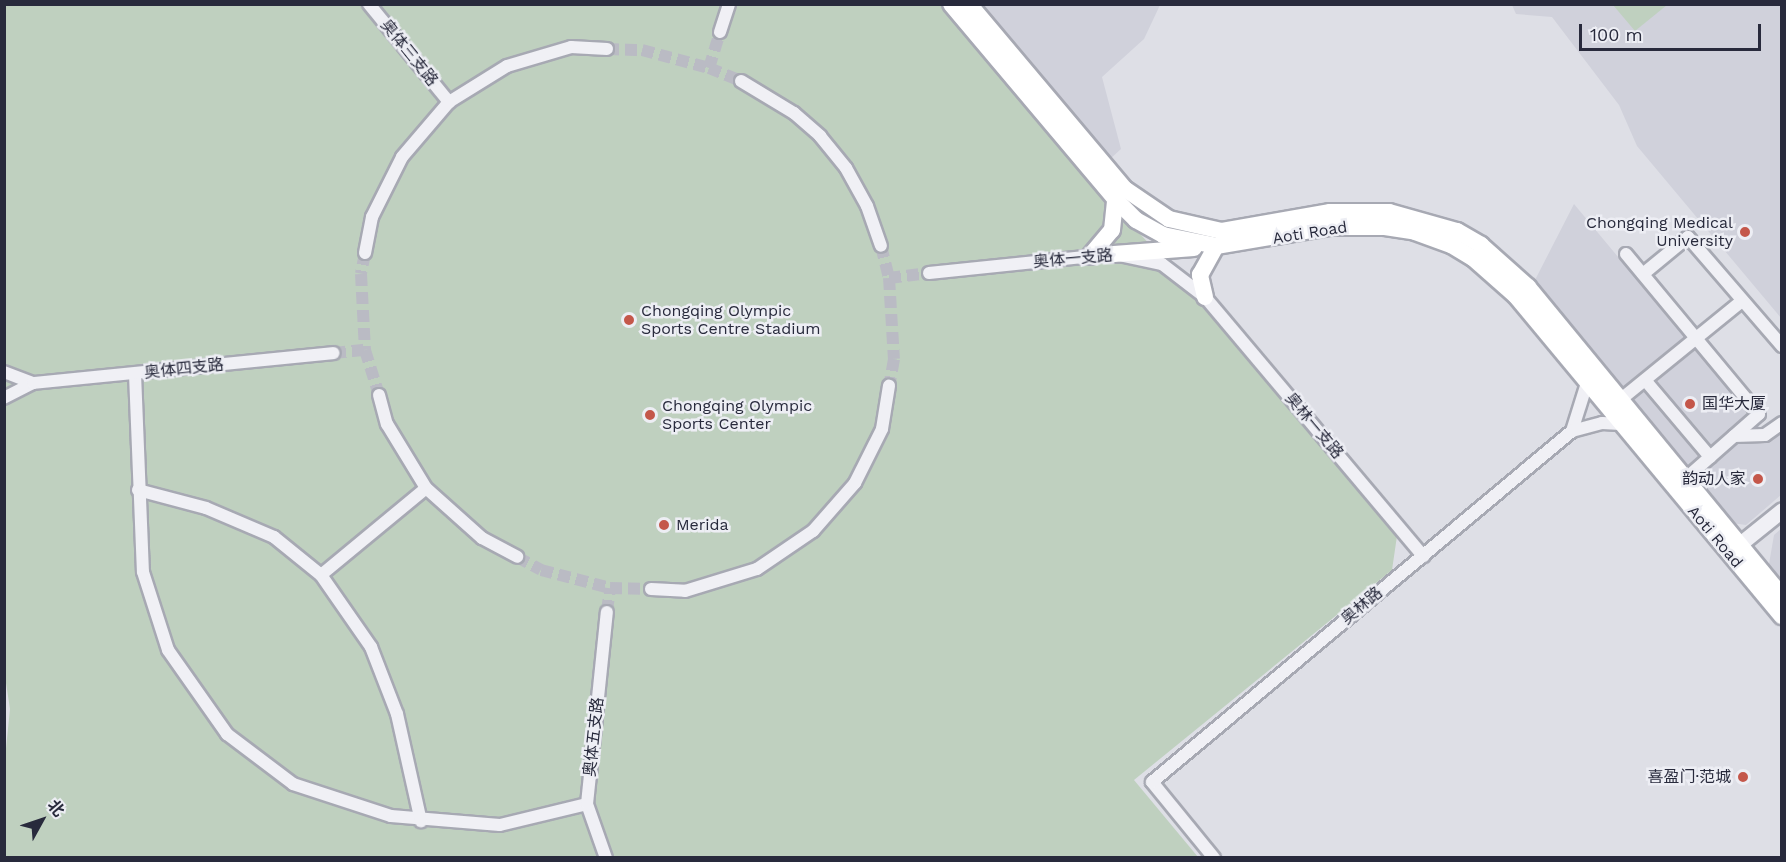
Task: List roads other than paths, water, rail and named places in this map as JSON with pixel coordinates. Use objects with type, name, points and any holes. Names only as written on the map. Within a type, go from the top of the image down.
[{"type":"main road","name":"Aoti Road","points":[[951,4],[1115,199],[1136,220],[1163,235],[1216,246],[1357,226],[1415,232],[1451,244],[1493,273],[1516,296],[1621,424],[1734,549],[1782,596]]},
{"type":"main road","name":"Aoti Road","points":[[969,4],[1125,189],[1145,206],[1194,228],[1222,231],[1358,210],[1419,218],[1457,231],[1503,261],[1522,280],[1685,479],[1782,616]]},
{"type":"main road","points":[[1090,256],[1112,230],[1115,199]]},
{"type":"main road","points":[[1114,254],[1216,246]]},
{"type":"main road","points":[[1205,297],[1200,275],[1216,246]]},
{"type":"street","name":"奥体三支路","points":[[369,4],[449,102]]},
{"type":"street","points":[[720,32],[729,4]]},
{"type":"street","points":[[365,253],[372,217],[402,157],[449,102],[507,66],[571,47],[607,49]]},
{"type":"street","points":[[741,81],[794,113],[820,136],[846,168],[867,206],[881,246]]},
{"type":"street","points":[[1643,274],[1688,237],[1782,346]]},
{"type":"street","name":"奥体一支路","points":[[929,273],[1114,254],[1162,264],[1205,297]]},
{"type":"street","points":[[1626,254],[1759,414],[1685,479]]},
{"type":"street","name":"奥林一支路","points":[[1205,297],[1423,556]]},
{"type":"street","points":[[1620,400],[1742,301]]},
{"type":"street","name":"奥体四支路","points":[[33,382],[135,374],[334,353]]},
{"type":"street","points":[[4,372],[33,382]]},
{"type":"street","points":[[135,374],[143,572],[168,650],[227,734],[293,784],[391,816],[421,821],[500,825],[587,804]]},
{"type":"street","points":[[1645,380],[1710,457]]},
{"type":"street","points":[[4,399],[33,382]]},
{"type":"street","points":[[1572,431],[1587,383]]},
{"type":"street","points":[[651,590],[685,591],[757,569],[813,531],[855,483],[882,429],[890,386]]},
{"type":"street","points":[[379,395],[387,424],[426,488],[482,538],[517,557]]},
{"type":"street","name":"奥林路","points":[[1214,858],[1152,782],[1572,431],[1602,423],[1621,424]]},
{"type":"street","points":[[1734,436],[1765,435],[1782,423]]},
{"type":"street","points":[[321,575],[426,488]]},
{"type":"street","points":[[138,490],[206,508],[274,537],[321,575],[371,647],[398,714],[421,821]]},
{"type":"street","points":[[1734,549],[1782,510]]},
{"type":"street","name":"奥体五支路","points":[[606,858],[587,804],[608,612]]},
{"type":"tunnel","points":[[709,68],[720,32]]},
{"type":"tunnel","points":[[607,49],[642,50],[709,68],[741,81]]},
{"type":"tunnel","points":[[881,246],[889,278],[894,359],[889,386]]},
{"type":"tunnel","points":[[365,253],[361,274],[365,350],[379,395]]},
{"type":"tunnel","points":[[889,278],[929,273]]},
{"type":"tunnel","points":[[334,353],[365,350]]},
{"type":"tunnel","points":[[517,557],[541,570],[610,588],[651,589]]},
{"type":"tunnel","points":[[607,612],[610,588]]},
{"type":"place","name":"Chongqing Medical University","points":[[1745,232]]},
{"type":"place","name":"Chongqing Olympic Sports Centre Stadium","points":[[629,320]]},
{"type":"place","name":"国华大厦","points":[[1690,404]]},
{"type":"place","name":"Chongqing Olympic Sports Center","points":[[650,415]]},
{"type":"place","name":"韵动人家","points":[[1758,479]]},
{"type":"place","name":"Merida","points":[[664,525]]},
{"type":"place","name":"喜盈门·范城","points":[[1743,777]]}]
